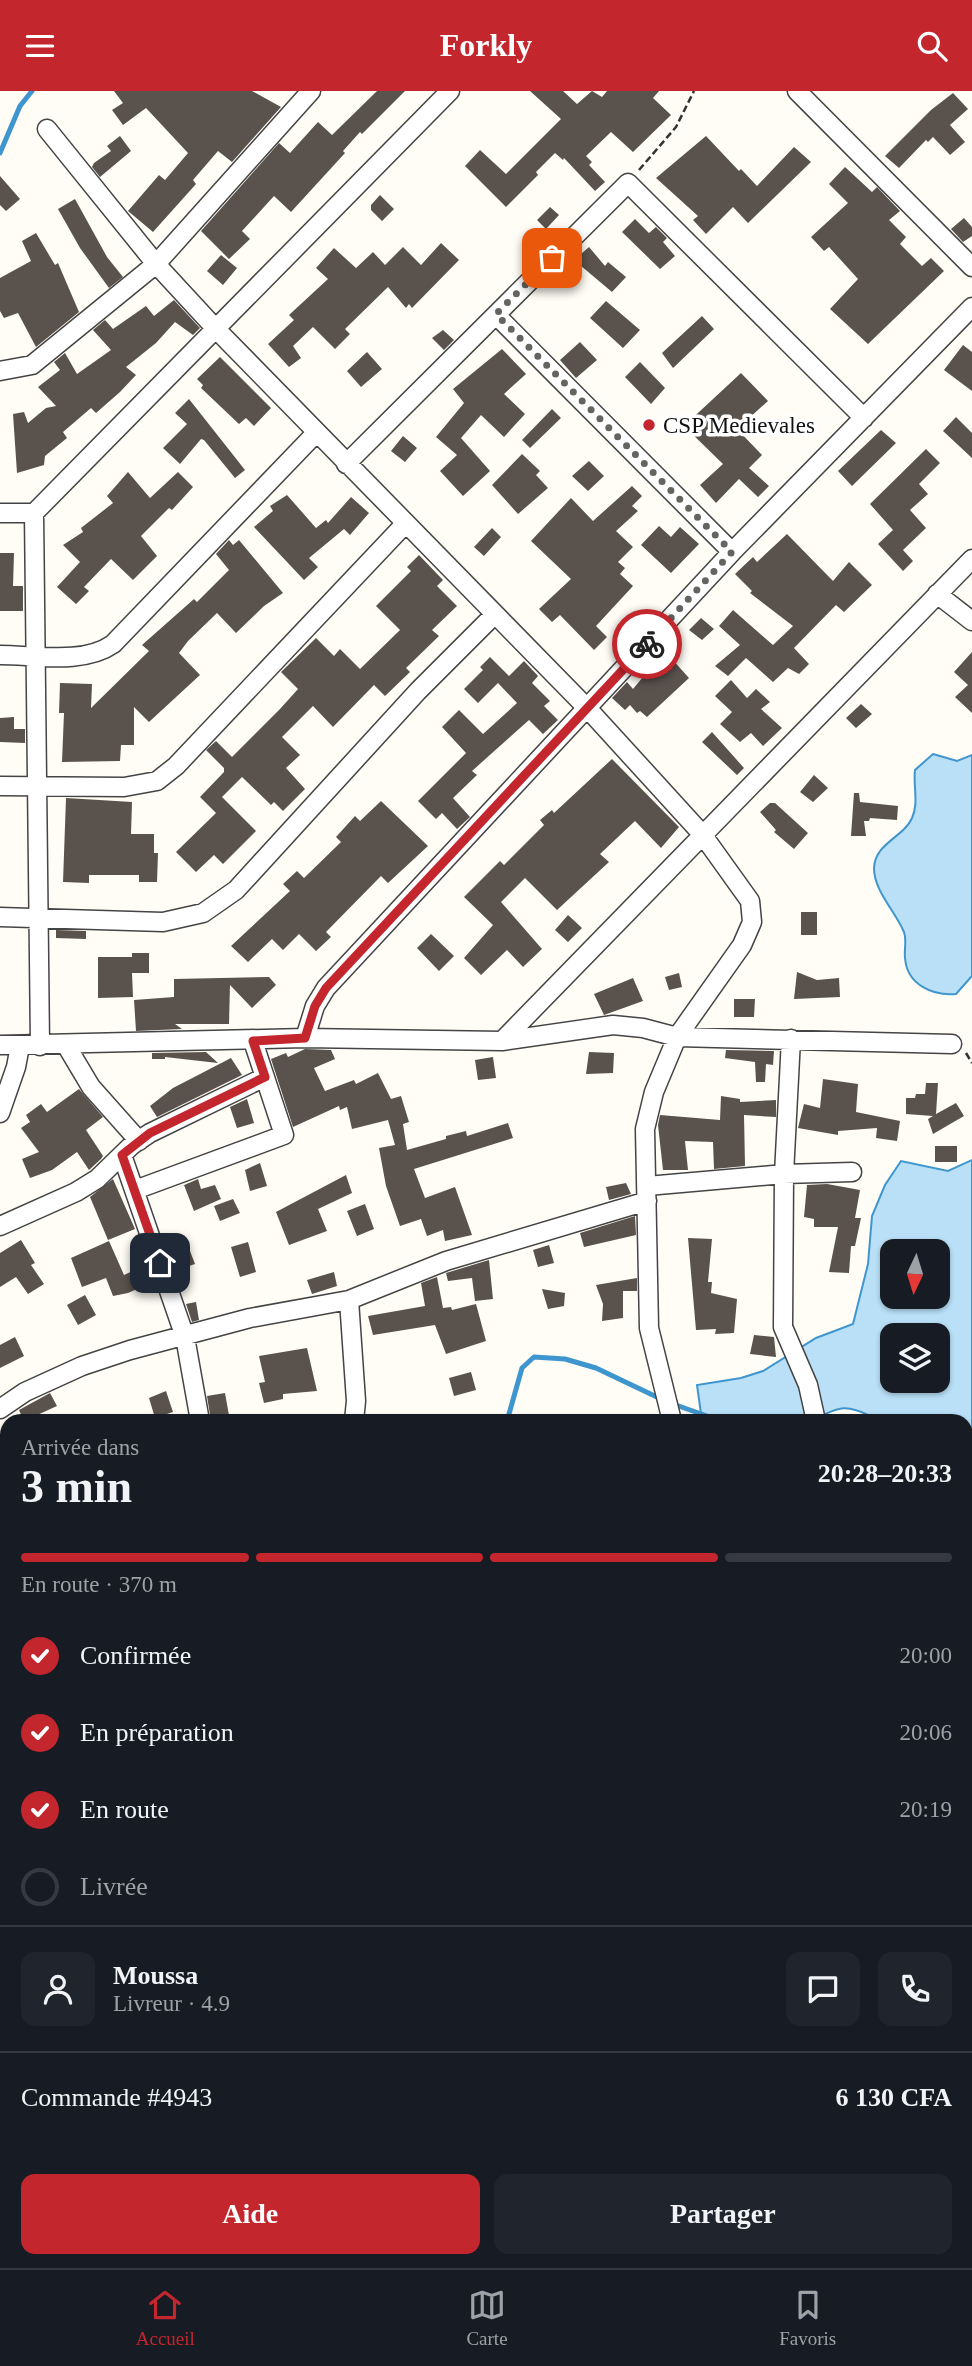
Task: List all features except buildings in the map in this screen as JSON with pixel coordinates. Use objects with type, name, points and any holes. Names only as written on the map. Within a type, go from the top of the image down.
[{"type":"street","points":[[0,371],[32,365],[156,264],[311,91]]},
{"type":"street","points":[[0,513],[34,513],[450,91]]},
{"type":"street","points":[[797,91],[972,267]]},
{"type":"street","points":[[47,129],[156,264],[346,464],[588,709],[702,834],[750,901],[752,922],[742,945],[677,1037],[648,1111],[645,1129],[649,1328],[670,1414]]},
{"type":"street","points":[[346,464],[628,183],[864,418]]},
{"type":"street","points":[[305,1038],[315,1006],[326,988],[732,552],[972,307]]},
{"type":"street","points":[[496,314],[732,552]]},
{"type":"street","points":[[0,655],[85,656],[101,652],[113,644],[317,433]]},
{"type":"street","points":[[34,513],[40,1046]]},
{"type":"street","points":[[0,786],[124,787],[157,781],[176,766],[405,524]]},
{"type":"street","points":[[502,1041],[972,559]]},
{"type":"street","points":[[937,594],[972,621]]},
{"type":"street","points":[[0,917],[39,916],[163,922],[203,913],[236,890],[418,691],[494,615]]},
{"type":"street","points":[[0,1045],[305,1038],[502,1041],[613,1025],[643,1028],[677,1037],[952,1044]]},
{"type":"street","points":[[791,1039],[784,1174],[783,1327],[808,1385],[814,1414]]},
{"type":"street","points":[[135,1190],[284,1135],[253,1041]]},
{"type":"street","points":[[66,1045],[91,1087],[139,1140]]},
{"type":"street","points":[[0,1113],[16,1067],[20,1046]]},
{"type":"street","points":[[0,1226],[76,1192],[97,1179],[139,1140],[265,1077]]},
{"type":"street","points":[[122,1155],[186,1337],[199,1414]]},
{"type":"street","points":[[0,1409],[25,1392],[82,1366],[130,1350],[250,1318],[349,1300],[446,1261],[647,1194],[784,1174],[852,1172]]},
{"type":"street","points":[[349,1300],[355,1414]]},
{"type":"path","points":[[628,183],[676,127],[694,91]]},
{"type":"water","points":[[933,754],[957,761],[972,755],[972,976],[956,994],[930,991],[916,982],[911,975],[905,958],[904,932],[877,885],[874,868],[879,852],[912,818],[915,806],[915,770]]},
{"type":"water","points":[[972,1160],[972,1414],[866,1414],[842,1408],[826,1414],[701,1414],[697,1385],[741,1378],[763,1371],[816,1338],[853,1324],[868,1264],[872,1216],[885,1185],[901,1161],[948,1171]]},
{"type":"waterway","points":[[0,153],[20,106],[32,91]]},
{"type":"waterway","points":[[509,1414],[522,1368],[534,1357],[565,1359],[596,1368],[661,1399]]},
{"type":"waterway","points":[[673,1404],[701,1414]]},
{"type":"way so far","points":[[552,258],[496,314],[732,552],[647,644]]},
{"type":"place","name":"CSP Medievales","points":[[649,425]]},
{"type":"route","points":[[160,1263],[122,1155],[132,1145],[173,1120],[265,1077],[253,1041],[305,1038],[315,1006],[326,988],[647,644]]}]
